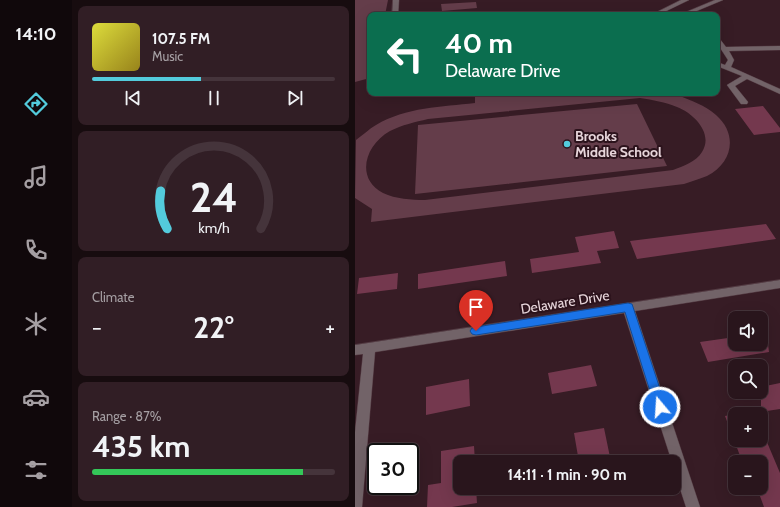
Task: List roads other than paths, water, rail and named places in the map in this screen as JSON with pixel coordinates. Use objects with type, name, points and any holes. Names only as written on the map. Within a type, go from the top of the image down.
[{"type":"street","points":[[395,12],[396,0]]},
{"type":"street","points":[[660,12],[686,0]]},
{"type":"street","points":[[690,12],[720,0]]},
{"type":"street","points":[[720,43],[731,60],[727,68]]},
{"type":"street","points":[[725,49],[780,48]]},
{"type":"street","points":[[720,65],[780,92]]},
{"type":"street","points":[[744,102],[731,85],[747,76]]},
{"type":"street","name":"Delaware Drive","points":[[355,350],[780,284]]},
{"type":"street","points":[[628,307],[693,507]]},
{"type":"street","points":[[355,507],[369,348]]},
{"type":"place","name":"Brooks Middle School","points":[[567,144]]}]
